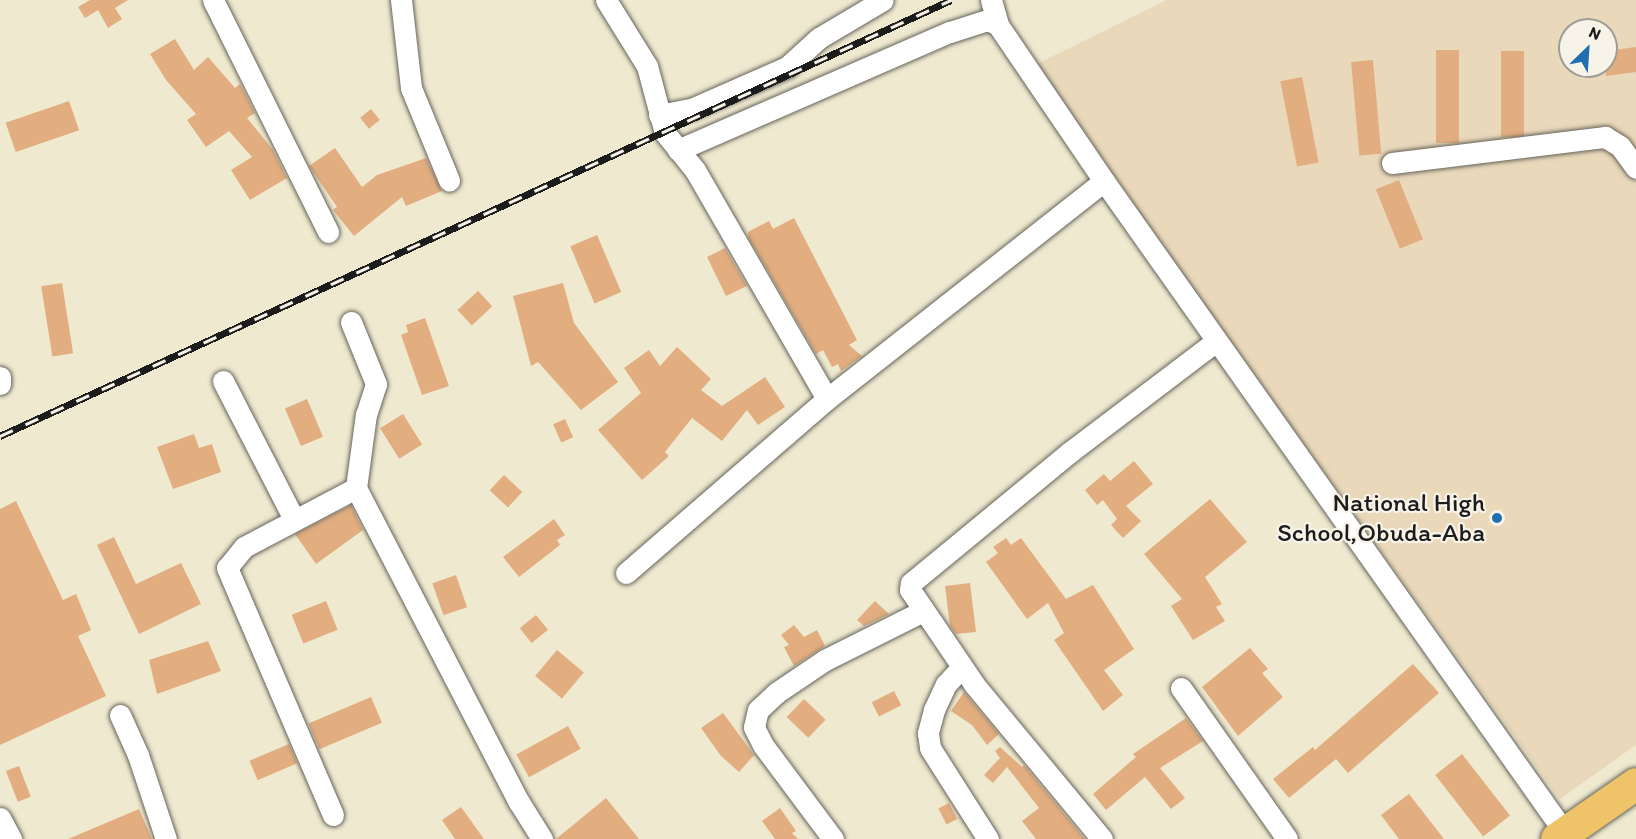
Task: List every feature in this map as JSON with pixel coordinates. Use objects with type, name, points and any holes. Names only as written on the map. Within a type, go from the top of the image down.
[{"type":"highway","points":[[1561,836],[1636,783]]},
{"type":"street","points":[[213,0],[328,232]]},
{"type":"street","points":[[401,0],[411,88],[449,180]]},
{"type":"street","points":[[606,0],[647,66],[665,133],[695,170],[827,399]]},
{"type":"street","points":[[659,115],[691,109],[787,67],[819,38],[883,0]]},
{"type":"street","points":[[991,0],[998,25],[1104,181],[1561,836]]},
{"type":"street","points":[[678,150],[950,32],[988,21],[998,25]]},
{"type":"street","points":[[1392,163],[1605,137],[1620,146],[1636,168]]},
{"type":"street","points":[[626,573],[827,399],[1104,181]]},
{"type":"street","points":[[351,322],[376,384],[366,414],[356,488],[519,802],[542,839]]},
{"type":"street","points":[[1102,839],[962,667],[910,590],[918,575],[1216,341]]},
{"type":"street","points":[[0,377],[0,384]]},
{"type":"street","points":[[223,381],[294,519]]},
{"type":"street","points":[[333,815],[228,576],[236,553],[294,519],[356,488]]},
{"type":"street","points":[[832,839],[763,745],[754,727],[758,710],[776,693],[825,660],[923,611]]},
{"type":"street","points":[[962,667],[946,684],[934,710],[928,733],[930,748],[988,839]]},
{"type":"street","points":[[1181,688],[1287,839]]},
{"type":"street","points":[[120,715],[138,754],[166,839]]},
{"type":"street","points":[[0,818],[11,839]]},
{"type":"shaded area","name":"National High School,Obuda-Aba","points":[[1166,0],[1636,0],[1636,745],[1560,799],[1194,292],[1037,64]]},
{"type":"building","points":[[90,0],[128,0],[115,8],[122,19],[108,28],[98,10],[85,18],[78,7]]},
{"type":"building","points":[[175,39],[194,70],[208,57],[235,88],[240,84],[255,113],[247,118],[273,150],[287,178],[250,200],[231,170],[252,157],[229,131],[206,147],[187,120],[196,114],[166,80],[150,54]]},
{"type":"building","points":[[1636,47],[1636,72],[1618,74],[1618,49]]},
{"type":"building","points":[[1436,50],[1459,50],[1459,143],[1436,143]]},
{"type":"building","points":[[1501,51],[1524,51],[1524,137],[1501,137]]},
{"type":"building","points":[[1373,60],[1381,154],[1359,156],[1351,62]]},
{"type":"building","points":[[1302,77],[1319,162],[1297,167],[1280,81]]},
{"type":"building","points":[[69,101],[79,130],[16,152],[6,123]]},
{"type":"building","points":[[371,109],[380,120],[369,129],[360,118]]},
{"type":"building","points":[[335,148],[362,187],[377,175],[426,158],[442,191],[406,206],[402,197],[354,236],[333,210],[337,207],[309,166]]},
{"type":"building","points":[[1399,180],[1423,239],[1400,249],[1376,189]]},
{"type":"building","points":[[794,218],[857,340],[849,345],[862,356],[841,371],[838,364],[832,367],[823,350],[816,354],[748,237],[748,232],[769,221],[773,229]]},
{"type":"building","points":[[597,235],[621,292],[595,303],[570,246]]},
{"type":"building","points":[[725,248],[747,286],[726,296],[707,257]]},
{"type":"building","points":[[62,283],[73,353],[52,356],[41,286]]},
{"type":"building","points":[[563,283],[574,323],[618,382],[581,410],[538,362],[531,366],[513,296]]},
{"type":"building","points":[[478,291],[492,306],[472,325],[458,310]]},
{"type":"building","points":[[425,318],[449,386],[422,395],[401,335],[408,332],[406,325]]},
{"type":"building","points":[[677,347],[711,379],[701,390],[722,406],[765,377],[785,407],[758,425],[747,410],[722,441],[692,418],[665,452],[669,456],[642,480],[598,430],[641,393],[624,368],[649,350],[660,366]]},
{"type":"building","points":[[307,399],[323,437],[301,446],[285,408]]},
{"type":"building","points":[[403,414],[422,445],[399,459],[380,428]]},
{"type":"building","points":[[565,419],[573,437],[561,443],[553,424]]},
{"type":"building","points":[[194,434],[199,448],[212,444],[221,472],[173,489],[157,447]]},
{"type":"building","points":[[1134,461],[1153,484],[1126,506],[1141,521],[1123,538],[1111,525],[1117,519],[1103,500],[1097,505],[1085,490],[1104,474],[1110,481]]},
{"type":"building","points":[[504,475],[522,492],[508,507],[490,490]]},
{"type":"building","points":[[1210,499],[1247,542],[1205,577],[1222,604],[1216,607],[1225,621],[1193,640],[1171,606],[1182,599],[1144,554]]},
{"type":"building","points":[[16,501],[63,600],[76,594],[91,630],[78,636],[106,696],[0,745],[0,509]]},
{"type":"building","points":[[351,505],[363,530],[316,564],[295,534]]},
{"type":"building","points":[[554,519],[565,535],[557,540],[560,545],[519,577],[503,557]]},
{"type":"building","points":[[114,537],[136,584],[181,563],[201,604],[139,634],[97,545]]},
{"type":"building","points":[[1006,538],[1011,545],[1021,538],[1066,599],[1093,585],[1134,649],[1104,670],[1123,695],[1103,711],[1054,640],[1064,633],[1048,603],[1027,619],[986,562],[998,553],[993,547]]},
{"type":"building","points":[[456,575],[467,607],[443,615],[432,583]]},
{"type":"building","points":[[970,583],[976,632],[956,634],[950,626],[945,586]]},
{"type":"building","points":[[326,601],[338,630],[303,644],[292,615]]},
{"type":"building","points":[[875,601],[889,614],[864,626],[857,620]]},
{"type":"building","points":[[536,615],[548,630],[532,643],[520,628]]},
{"type":"building","points":[[794,625],[804,637],[817,630],[825,646],[794,666],[784,647],[789,645],[781,635]]},
{"type":"building","points":[[208,641],[221,671],[157,694],[149,660]]},
{"type":"building","points":[[1250,648],[1268,669],[1262,673],[1283,697],[1238,736],[1202,687]]},
{"type":"building","points":[[557,650],[584,672],[562,699],[535,676]]},
{"type":"building","points":[[1413,664],[1439,693],[1348,773],[1336,759],[1289,798],[1273,779],[1313,747],[1315,750]]},
{"type":"building","points":[[894,691],[901,705],[879,717],[872,702]]},
{"type":"building","points":[[964,692],[999,734],[987,745],[972,725],[951,711]]},
{"type":"building","points":[[371,697],[382,723],[319,749],[308,724]]},
{"type":"building","points":[[804,699],[826,720],[808,738],[787,717]]},
{"type":"building","points":[[723,713],[754,755],[739,772],[721,756],[701,728]]},
{"type":"building","points":[[1186,718],[1203,741],[1160,768],[1185,798],[1171,809],[1145,777],[1106,810],[1093,794],[1136,757],[1133,754]]},
{"type":"building","points":[[568,726],[581,749],[529,777],[516,755]]},
{"type":"building","points":[[289,744],[297,763],[258,780],[249,761]]},
{"type":"building","points":[[1000,747],[1022,767],[1024,765],[1085,839],[1036,839],[1022,821],[1039,808],[1007,767],[993,783],[984,775],[1000,758],[995,751]]},
{"type":"building","points":[[1462,754],[1510,815],[1483,836],[1435,775]]},
{"type":"building","points":[[19,766],[31,797],[18,802],[6,771]]},
{"type":"building","points":[[1409,794],[1444,839],[1399,839],[1381,815]]},
{"type":"building","points":[[606,798],[639,839],[556,839]]},
{"type":"building","points":[[949,803],[957,819],[946,824],[938,808]]},
{"type":"building","points":[[461,807],[484,839],[455,839],[442,820]]},
{"type":"building","points":[[780,808],[796,831],[792,833],[798,839],[775,839],[762,821]]},
{"type":"building","points":[[139,809],[152,839],[68,839]]},
{"type":"railway","points":[[0,436],[951,0]]},
{"type":"place","name":"National High School,Obuda-Aba","points":[[1497,518]]}]
